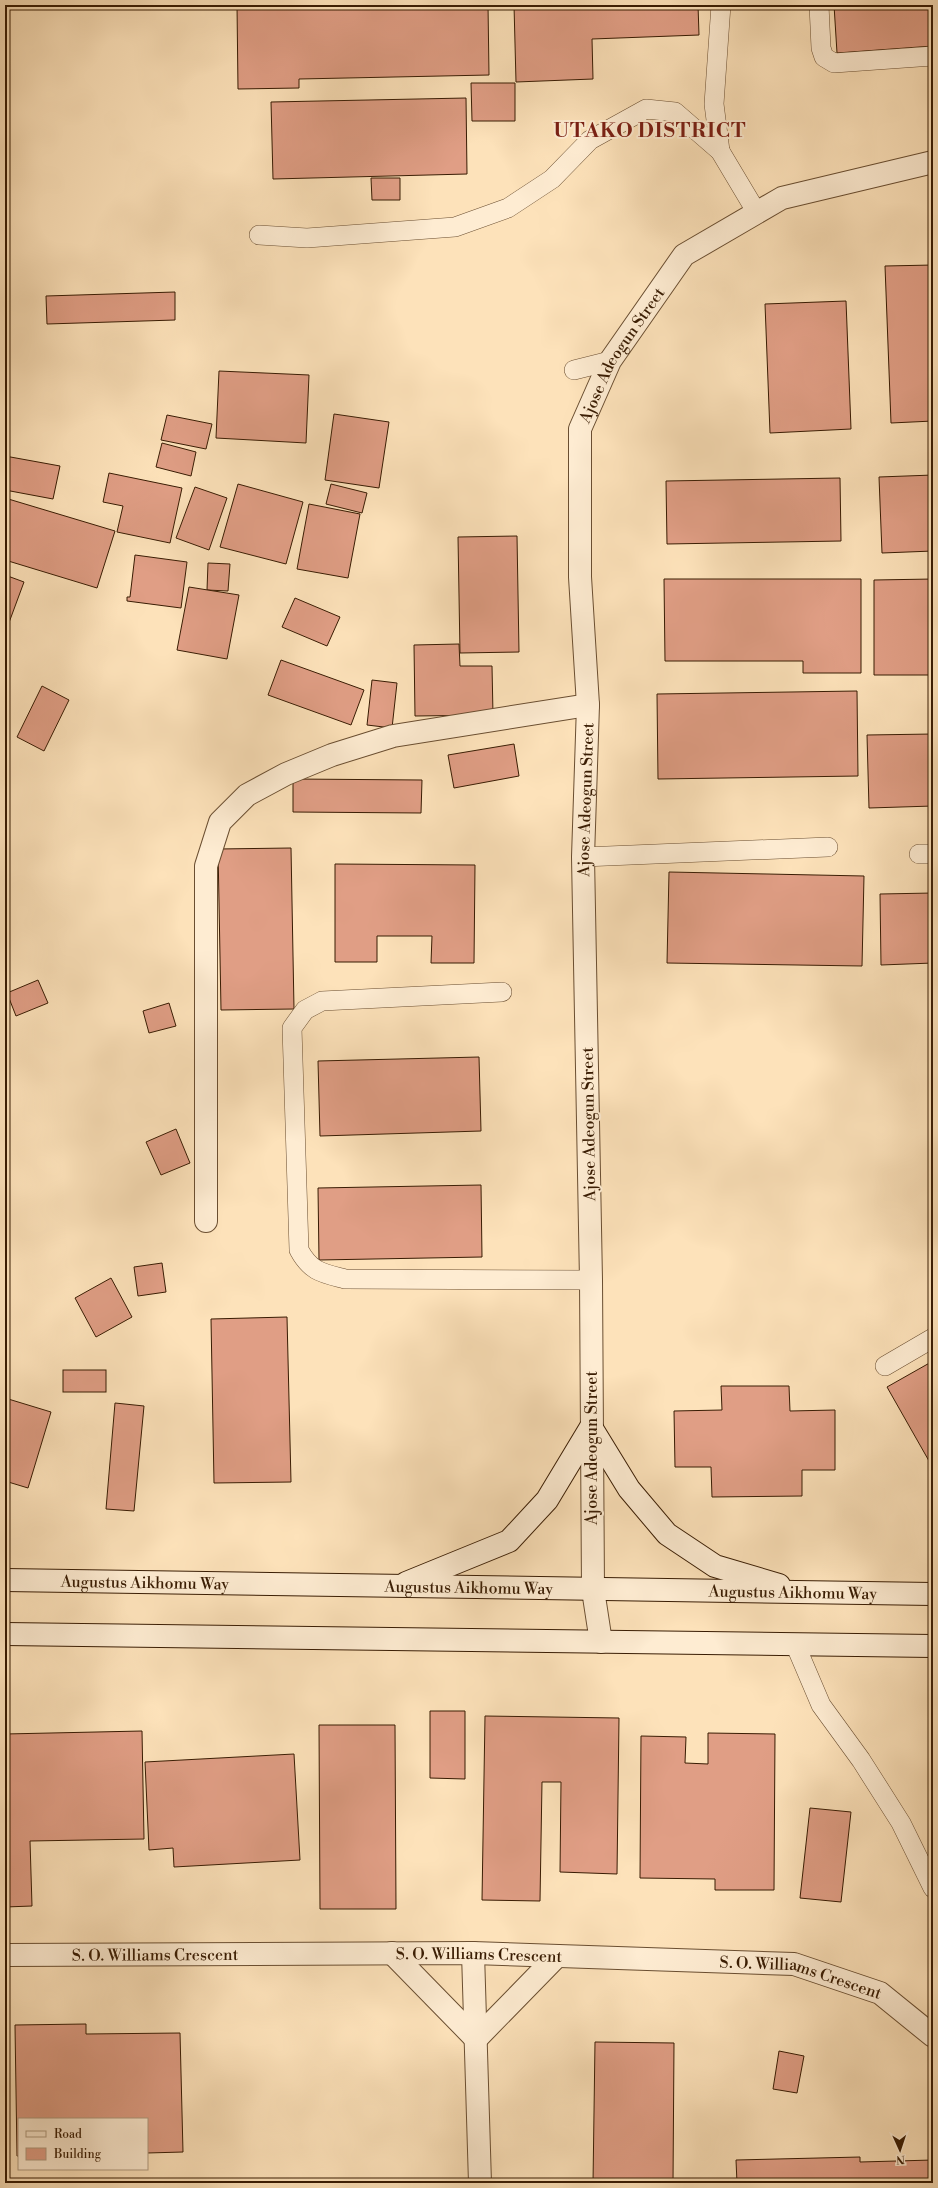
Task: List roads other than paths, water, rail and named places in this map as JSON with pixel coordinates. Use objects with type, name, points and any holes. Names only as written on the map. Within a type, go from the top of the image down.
[{"type":"street","name":"Ajose Adeogun Street","points":[[601,1642],[592,1590],[590,1280],[583,857],[588,705],[580,577],[580,429],[610,361],[684,255],[782,198],[933,162]]},
{"type":"street","points":[[206,1221],[206,866],[220,822],[247,795],[286,774],[332,755],[393,736],[588,705]]},
{"type":"street","points":[[396,1587],[509,1541],[547,1500],[590,1427],[629,1489],[667,1534],[715,1566],[804,1593]]},
{"type":"street","name":"Augustus Aikhomu Way","points":[[5,1580],[933,1594]]},
{"type":"street","points":[[5,1634],[933,1646]]},
{"type":"street","points":[[392,1953],[476,2039]]},
{"type":"street","points":[[473,1953],[480,2183]]},
{"type":"street","name":"S. O. Williams Crescent","points":[[5,1955],[473,1953],[794,1964],[880,1993],[933,2036]]},
{"type":"street","points":[[476,2039],[557,1956]]},
{"type":"lane","points":[[720,151],[714,104],[721,5]]},
{"type":"lane","points":[[818,5],[821,48],[824,57],[834,63],[933,56]]},
{"type":"lane","points":[[259,235],[307,238],[455,227],[508,208],[552,179],[590,140],[646,109],[675,112],[720,151],[756,213]]},
{"type":"lane","points":[[574,370],[610,361]]},
{"type":"lane","points":[[583,857],[828,847]]},
{"type":"lane","points":[[502,992],[322,1000],[304,1010],[292,1028],[299,1250],[306,1264],[322,1273],[345,1279],[590,1280]]},
{"type":"lane","points":[[885,1366],[933,1338]]},
{"type":"lane","points":[[795,1644],[821,1705],[861,1760],[901,1823],[933,1888]]},
{"type":"district","name":"UTAKO DISTRICT","points":[[650,130]]}]
